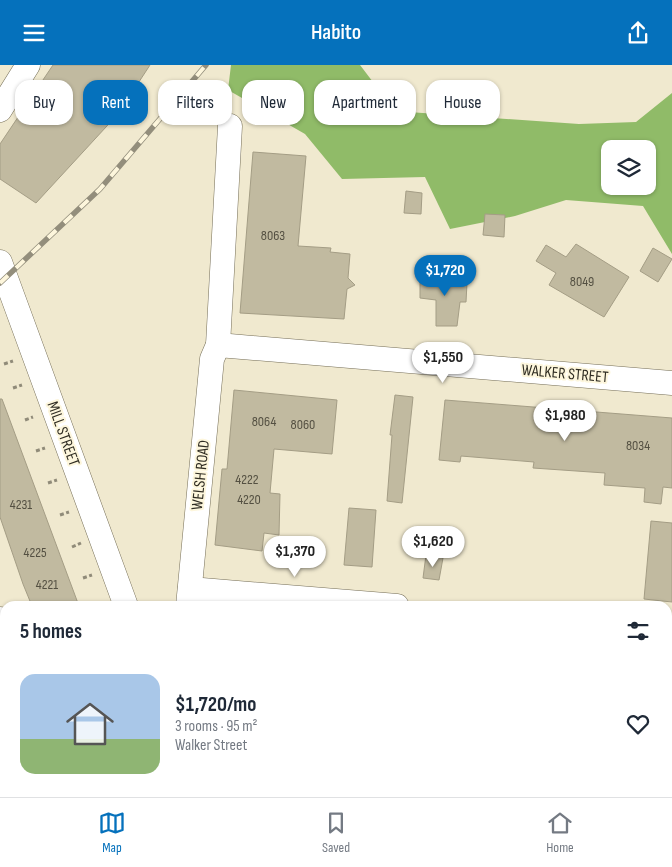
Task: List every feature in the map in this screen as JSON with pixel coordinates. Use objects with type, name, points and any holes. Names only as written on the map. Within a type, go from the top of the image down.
[{"type":"street","points":[[0,110],[28,65]]},
{"type":"street","name":"WELSH ROAD","points":[[189,597],[212,359],[218,345],[230,126]]},
{"type":"street","name":"MILL STREET","points":[[0,262],[124,601]]},
{"type":"street","name":"WALKER STREET","points":[[218,345],[672,383]]},
{"type":"street","points":[[189,597],[281,601]]},
{"type":"green space","points":[[231,65],[360,65],[371,80],[314,80],[314,125],[416,125],[416,112],[426,113],[426,125],[500,125],[500,118],[579,124],[636,122],[672,93],[672,254],[643,206],[566,200],[515,216],[450,229],[425,177],[342,179],[305,134],[289,125],[304,125],[304,80],[242,80],[242,98],[232,92],[232,80],[229,80]]},
{"type":"building","points":[[53,65],[150,65],[140,80],[83,80],[83,125],[108,125],[36,203],[0,179],[0,144],[15,122],[15,125],[73,125],[73,80],[43,80]]},
{"type":"building","points":[[253,152],[306,156],[298,246],[331,248],[330,252],[350,254],[348,278],[355,285],[347,289],[344,319],[240,313]]},
{"type":"building","points":[[406,191],[422,193],[421,214],[404,213]]},
{"type":"building","points":[[485,214],[505,215],[504,237],[483,235]]},
{"type":"building","points":[[576,244],[629,277],[604,317],[549,285],[556,273],[536,261],[546,245],[566,257]]},
{"type":"building","points":[[653,248],[672,259],[658,282],[640,271]]},
{"type":"building","points":[[431,274],[458,275],[458,282],[467,283],[466,302],[460,302],[457,326],[436,326],[436,300],[420,298],[420,280],[430,280]]},
{"type":"building","points":[[234,390],[337,400],[332,454],[274,449],[270,493],[280,494],[279,535],[264,533],[262,551],[215,545],[222,469],[227,469]]},
{"type":"building","points":[[395,395],[413,397],[402,503],[387,501],[392,435],[390,435]]},
{"type":"building","points":[[0,399],[2,399],[77,601],[30,601],[0,517]]},
{"type":"building","points":[[445,400],[672,418],[672,488],[663,487],[661,504],[644,502],[645,488],[604,485],[605,473],[533,468],[534,462],[461,456],[460,462],[439,460]]},
{"type":"building","points":[[349,508],[376,510],[372,567],[344,565]]},
{"type":"building","points":[[651,521],[672,523],[672,601],[644,599]]},
{"type":"building","points":[[426,555],[443,558],[439,580],[423,578]]},
{"type":"railway","points":[[0,283],[100,189],[206,65]]}]
